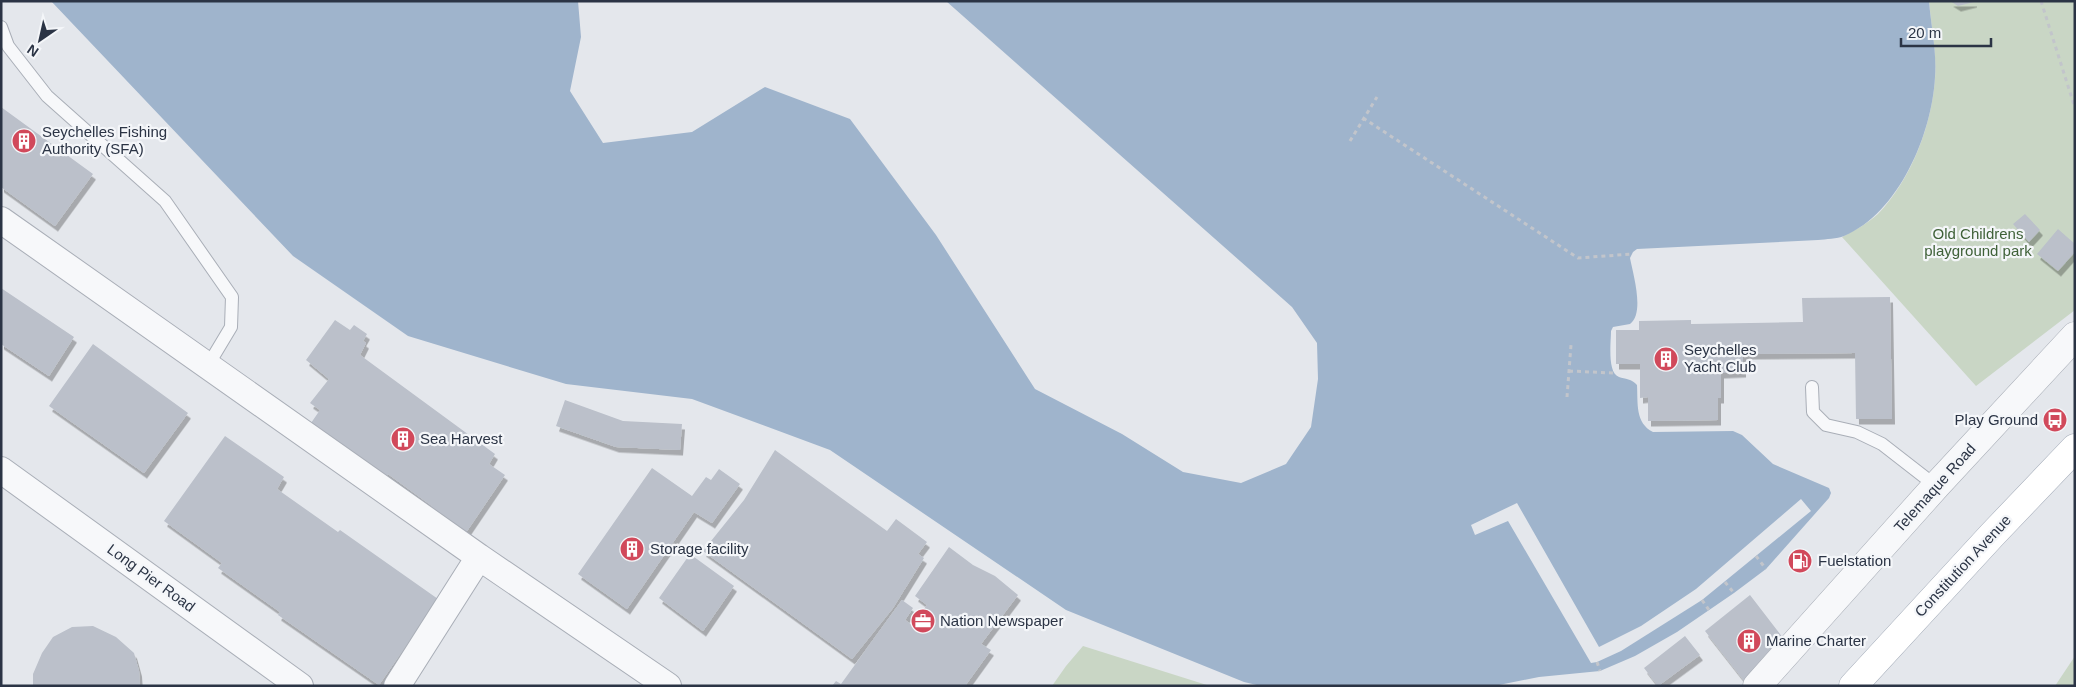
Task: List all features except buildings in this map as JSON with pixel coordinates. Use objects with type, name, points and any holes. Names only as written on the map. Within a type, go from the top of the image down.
[{"type":"main road","name":"Constitution Avenue","points":[[1854,686],[1992,535],[2075,448]]},
{"type":"street","points":[[1,220],[207,367],[668,686]]},
{"type":"street","name":"Telemaque Road","points":[[1757,686],[1936,486],[2075,336]]},
{"type":"street","name":"Long Pier Road","points":[[1,471],[300,686]]},
{"type":"street","points":[[397,686],[479,557]]},
{"type":"lane","points":[[1,27],[8,46],[47,96],[165,201],[232,296],[231,327],[207,367]]},
{"type":"lane","points":[[1812,387],[1813,412],[1826,426],[1857,432],[1882,444],[1936,486]]},
{"type":"path","points":[[2041,1],[2075,108]]},
{"type":"path","points":[[1350,141],[1377,97]]},
{"type":"path","points":[[1363,118],[1578,258],[1632,254]]},
{"type":"path","points":[[1568,397],[1571,345]]},
{"type":"path","points":[[1569,371],[1613,373]]},
{"type":"path","points":[[1756,556],[1766,569]]},
{"type":"path","points":[[1725,582],[1734,593]]},
{"type":"path","points":[[1702,600],[1709,610]]},
{"type":"path","points":[[1597,662],[1600,671]]},
{"type":"green space","name":"Old Childrens playground park","points":[[1929,1],[2075,1],[2075,310],[1976,386],[1842,237],[1878,214],[1900,185],[1918,151],[1929,114],[1935,78],[1935,50]]},
{"type":"green space","points":[[1083,646],[1210,686],[1052,686]]},
{"type":"green space","points":[[2075,656],[2075,686],[2055,686]]},
{"type":"water","points":[[51,1],[578,1],[581,37],[570,91],[603,143],[692,132],[765,87],[850,119],[936,235],[1035,389],[1122,434],[1183,472],[1241,483],[1286,464],[1311,427],[1318,379],[1317,343],[1292,307],[946,1],[1929,1],[1935,49],[1935,77],[1927,123],[1909,169],[1896,191],[1864,225],[1844,236],[1835,238],[1637,249],[1630,258],[1637,293],[1637,311],[1630,324],[1613,327],[1611,331],[1610,357],[1615,374],[1631,380],[1637,385],[1640,418],[1647,428],[1653,432],[1733,431],[1742,435],[1773,464],[1829,488],[1831,493],[1829,498],[1766,569],[1677,632],[1635,656],[1600,671],[1539,677],[1494,686],[1261,686],[1244,682],[1066,610],[830,450],[692,399],[566,384],[408,336],[293,256]]},
{"type":"pier","points":[[1801,499],[1811,511],[1702,600],[1621,651],[1591,663],[1508,521],[1475,535],[1471,525],[1517,503],[1599,647],[1641,626],[1696,589]]},
{"type":"place","name":"Seychelles Fishing Authority (SFA)","points":[[24,141]]},
{"type":"place","name":"Seychelles Yacht Club","points":[[1666,359]]},
{"type":"place","name":"Play Ground","points":[[2055,420]]},
{"type":"place","name":"Sea Harvest","points":[[403,439]]},
{"type":"place","name":"Storage facility","points":[[632,549]]},
{"type":"place","name":"Fuelstation","points":[[1800,561]]},
{"type":"place","name":"Nation Newspaper","points":[[923,621]]},
{"type":"place","name":"Marine Charter","points":[[1749,641]]}]
